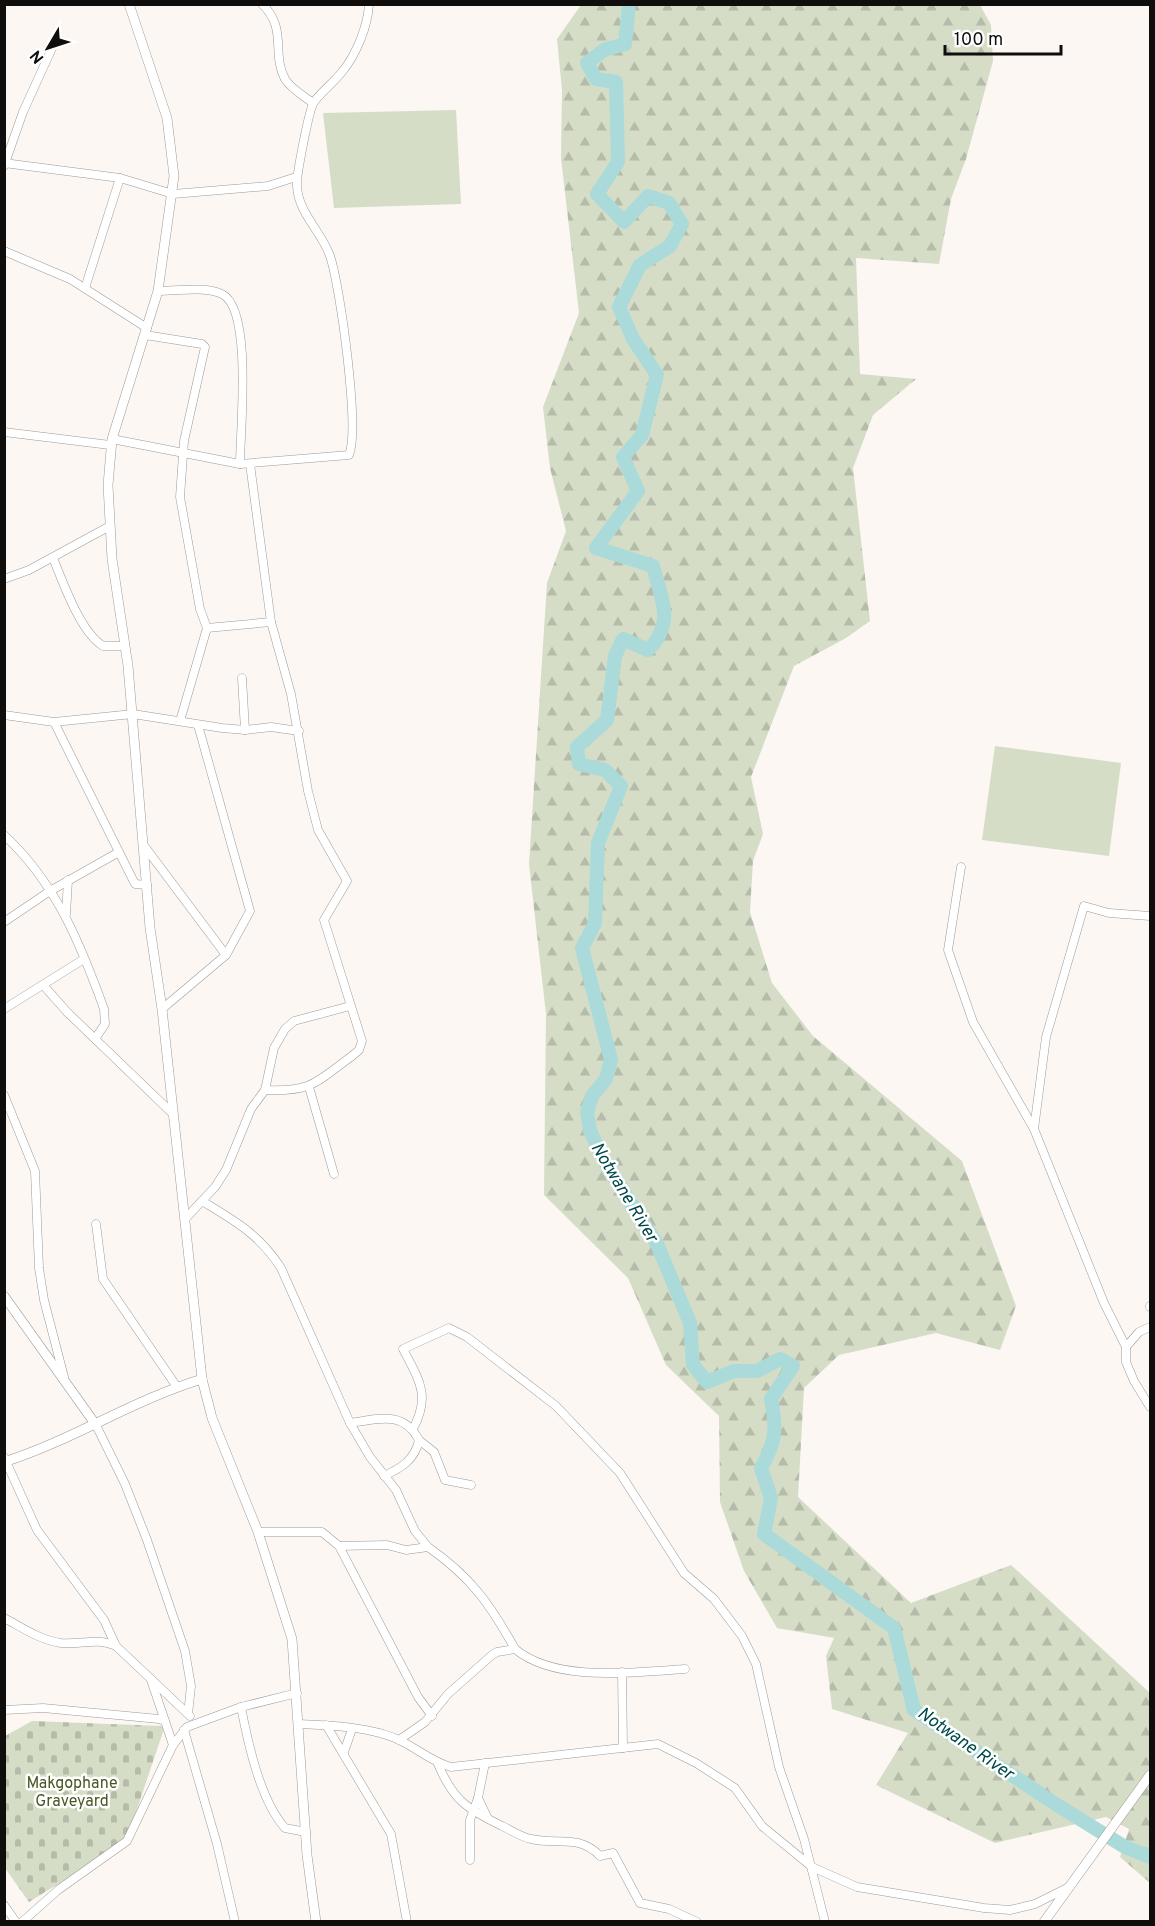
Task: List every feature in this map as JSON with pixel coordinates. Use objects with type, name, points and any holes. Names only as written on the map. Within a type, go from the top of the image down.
[{"type":"street","points":[[129,4],[166,118],[172,145],[172,194],[158,291],[111,442],[108,485],[110,526],[132,714],[145,847],[150,928],[162,1009],[202,1379],[212,1418],[258,1532],[292,1639],[306,1832],[316,1922]]},
{"type":"street","points":[[262,4],[275,21],[279,34],[281,67],[285,79],[313,103]]},
{"type":"street","points":[[4,432],[111,442],[240,464],[305,457],[344,457],[351,451],[350,375],[335,272],[329,253],[304,210],[297,190],[296,177],[313,103],[344,70],[358,43],[369,4]]},
{"type":"street","points":[[53,46],[23,112],[5,164],[120,178],[172,194],[268,186],[296,177]]},
{"type":"street","points":[[85,288],[120,178]]},
{"type":"street","points":[[4,251],[70,279],[146,332],[202,344],[205,347],[182,455],[180,497],[200,609],[207,628],[180,722]]},
{"type":"street","points":[[158,291],[210,291],[223,294],[232,304],[243,353],[240,464]]},
{"type":"street","points":[[250,464],[271,622],[299,731],[308,791],[318,830],[347,882],[324,920],[362,1045],[352,1056],[309,1087],[287,1091],[265,1090]]},
{"type":"street","points":[[4,579],[53,558],[110,526]]},
{"type":"street","points":[[53,558],[73,603],[93,637],[102,646],[125,646]]},
{"type":"street","points":[[207,628],[271,622]]},
{"type":"street","points":[[242,678],[245,730]]},
{"type":"street","points":[[4,715],[54,722],[132,714],[245,730],[271,728],[299,731]]},
{"type":"street","points":[[54,722],[135,884],[147,885]]},
{"type":"street","points":[[162,1009],[225,955],[246,920],[250,906],[198,725]]},
{"type":"street","points":[[4,836],[33,866],[66,914],[104,1010],[105,1024],[95,1039]]},
{"type":"street","points":[[145,847],[225,955]]},
{"type":"street","points":[[4,922],[68,880],[119,852]]},
{"type":"street","points":[[961,867],[948,950],[973,1022],[1034,1129],[1104,1303],[1126,1347],[1126,1362],[1134,1381],[1150,1407]]},
{"type":"street","points":[[66,914],[68,880]]},
{"type":"street","points":[[1034,1129],[1046,1037],[1084,906],[1109,913],[1150,916]]},
{"type":"street","points":[[4,1009],[84,959]]},
{"type":"street","points":[[44,986],[173,1114]]},
{"type":"street","points":[[185,1219],[226,1170],[250,1109],[265,1090],[274,1048],[290,1024],[350,1006]]},
{"type":"street","points":[[309,1087],[333,1174]]},
{"type":"street","points":[[4,1095],[35,1171],[39,1268],[46,1310],[64,1377]]},
{"type":"street","points":[[202,1201],[250,1231],[271,1252],[350,1423],[384,1476],[396,1490],[415,1531],[428,1547],[450,1563],[480,1592],[499,1618],[515,1649],[543,1666],[622,1672],[685,1669]]},
{"type":"street","points":[[96,1224],[103,1279],[115,1301],[177,1387]]},
{"type":"street","points":[[4,1296],[64,1377],[96,1425],[147,1540],[185,1652],[191,1686],[188,1714]]},
{"type":"street","points":[[1126,1347],[1139,1332],[1150,1327]]},
{"type":"street","points":[[413,1429],[423,1405],[423,1393],[403,1349],[449,1328],[467,1337],[556,1406],[620,1473],[684,1573],[708,1592],[750,1648],[761,1682],[779,1767],[812,1867],[825,1922]]},
{"type":"street","points":[[116,1646],[104,1620],[37,1530],[5,1460],[96,1425],[177,1387],[202,1379]]},
{"type":"street","points":[[350,1423],[397,1419],[413,1429],[419,1440],[434,1452],[444,1480],[471,1485]]},
{"type":"street","points":[[384,1476],[406,1464],[414,1455],[419,1440]]},
{"type":"street","points":[[258,1532],[322,1532],[339,1546],[418,1697],[432,1716]]},
{"type":"street","points":[[339,1546],[387,1545],[406,1550],[428,1547]]},
{"type":"street","points":[[4,1618],[45,1639],[73,1644],[105,1641],[116,1646],[196,1722]]},
{"type":"street","points":[[399,1740],[432,1716],[448,1694],[492,1655],[515,1649]]},
{"type":"street","points":[[622,1672],[623,1748]]},
{"type":"street","points":[[150,1679],[173,1745]]},
{"type":"street","points":[[22,1922],[58,1890],[127,1841],[173,1745],[184,1730],[196,1722],[241,1707],[297,1693]]},
{"type":"street","points":[[241,1707],[256,1768],[274,1812],[285,1827],[306,1832]]},
{"type":"street","points":[[4,1710],[43,1708],[165,1721]]},
{"type":"street","points":[[299,1724],[352,1729],[399,1740],[438,1764],[458,1767],[658,1744],[696,1763],[735,1788],[762,1826],[812,1867],[857,1887],[984,1908],[1010,1910],[1025,1907],[1067,1888]]},
{"type":"street","points":[[326,1725],[392,1834],[407,1922]]},
{"type":"street","points":[[344,1752],[352,1729]]},
{"type":"street","points":[[184,1730],[217,1845],[235,1922]]},
{"type":"street","points":[[470,1860],[468,1834],[485,1763]]},
{"type":"street","points":[[438,1764],[457,1798],[473,1812],[530,1839],[574,1841],[584,1843],[600,1856],[613,1853],[640,1903],[669,1909],[697,1922]]},
{"type":"street","points":[[1044,1922],[1150,1775]]},
{"type":"street","points":[[478,1798],[488,1819]]},
{"type":"street","points":[[4,1905],[16,1922]]},
{"type":"green space","points":[[581,5],[980,5],[991,25],[993,61],[966,159],[951,199],[939,264],[856,258],[860,374],[916,379],[873,415],[853,468],[870,621],[846,638],[794,666],[751,777],[763,834],[753,861],[750,912],[772,983],[813,1036],[962,1161],[1016,1306],[1000,1350],[936,1333],[839,1355],[804,1388],[798,1497],[911,1603],[1011,1565],[1150,1693],[1150,1883],[1120,1857],[1129,1829],[1106,1817],[995,1843],[876,1785],[908,1733],[832,1709],[826,1656],[834,1638],[777,1628],[744,1571],[720,1502],[719,1416],[666,1365],[628,1278],[544,1195],[546,1014],[529,864],[547,583],[566,531],[550,468],[543,407],[579,313],[561,158],[562,90],[557,39]]},
{"type":"green space","points":[[456,110],[461,204],[334,208],[323,113]]},
{"type":"green space","points":[[995,746],[1121,763],[1109,856],[982,840]]},
{"type":"green space","name":"Makgophane Graveyard","points":[[32,1721],[161,1726],[164,1729],[126,1842],[29,1902],[5,1868],[5,1736]]},
{"type":"waterway","name":"Notwane River","points":[[629,4],[625,44],[604,50],[587,63],[596,79],[616,82],[618,162],[597,194],[624,222],[648,196],[669,203],[682,224],[670,246],[640,265],[619,307],[633,339],[657,375],[642,435],[623,457],[638,491],[596,548],[653,566],[662,600],[664,620],[657,640],[648,650],[623,639],[615,656],[607,720],[577,747],[579,764],[605,770],[621,786],[598,843],[595,923],[582,948],[611,1060],[606,1079],[592,1096],[587,1112],[590,1131],[606,1164],[657,1244],[690,1323],[693,1365],[707,1382],[734,1371],[757,1371],[780,1359],[793,1366],[771,1399],[774,1435],[761,1468],[771,1498],[764,1534],[894,1628],[914,1710],[1054,1803],[1125,1847],[1150,1857]]}]
